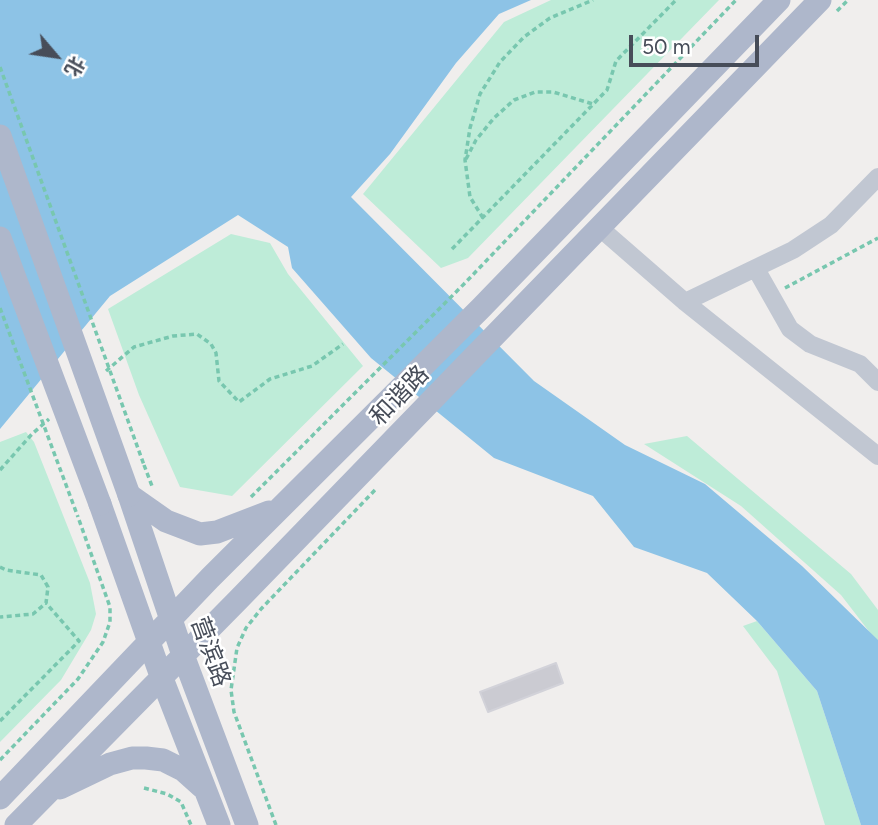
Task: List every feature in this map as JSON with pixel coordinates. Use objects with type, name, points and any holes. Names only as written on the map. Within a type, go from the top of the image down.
[{"type":"main road","name":"和谐路","points":[[0,799],[170,620],[481,308],[779,0]]},
{"type":"main road","name":"和谐路","points":[[16,825],[416,418],[820,0]]},
{"type":"main road","name":"营滨路","points":[[0,136],[129,495],[170,620],[247,825]]},
{"type":"main road","points":[[0,238],[161,676],[219,825]]},
{"type":"main road","points":[[129,495],[166,521],[200,534],[218,533],[284,504]]},
{"type":"main road","points":[[44,796],[110,764],[132,758],[163,760],[183,770],[206,792]]},
{"type":"lane","points":[[685,302],[793,250],[831,225],[878,177]]},
{"type":"lane","points":[[600,228],[685,302],[878,456]]},
{"type":"lane","points":[[756,269],[790,328],[810,344],[860,364],[878,382]]},
{"type":"path","points":[[483,218],[470,197],[465,160],[470,128],[481,94],[500,62],[524,37],[550,18],[593,0]]},
{"type":"path","points":[[452,250],[607,90],[616,61],[676,0]]},
{"type":"path","points":[[243,502],[464,284],[736,0]]},
{"type":"path","points":[[0,67],[154,493]]},
{"type":"path","points":[[465,160],[476,140],[494,118],[514,100],[535,92],[553,92],[593,104]]},
{"type":"path","points":[[771,296],[878,238]]},
{"type":"path","points":[[0,308],[110,607],[110,622],[103,642],[78,679],[0,760]]},
{"type":"path","points":[[103,373],[134,347],[173,336],[197,334],[211,344],[216,353],[219,382],[239,402],[270,379],[312,366],[343,344]]},
{"type":"path","points":[[0,470],[32,434],[52,417]]},
{"type":"path","points":[[276,825],[234,712],[230,690],[237,648],[246,628],[261,609],[378,486]]},
{"type":"path","points":[[0,567],[41,575],[48,587],[46,603],[33,614],[0,617]]},
{"type":"path","points":[[0,721],[79,641],[46,603]]},
{"type":"path","points":[[144,788],[167,793],[181,802],[191,825]]},
{"type":"green space","points":[[551,0],[719,0],[468,258],[441,268],[363,194],[504,22]]},
{"type":"green space","points":[[231,234],[270,243],[288,274],[363,366],[232,496],[180,487],[139,395],[108,309]]},
{"type":"green space","points":[[26,432],[34,442],[90,583],[96,614],[91,630],[61,680],[0,742],[0,442]]},
{"type":"green space","points":[[687,436],[851,574],[878,610],[878,643],[841,595],[741,506],[644,444]]},
{"type":"green space","points":[[757,621],[817,691],[861,825],[825,825],[777,671],[743,626]]},
{"type":"water","points":[[0,0],[531,0],[499,14],[456,63],[390,154],[351,197],[534,381],[625,445],[705,484],[802,566],[878,640],[878,825],[861,825],[817,691],[757,621],[707,573],[634,547],[593,496],[494,458],[371,358],[292,268],[288,247],[238,215],[110,296],[0,429]]},
{"type":"building","points":[[556,663],[563,683],[488,712],[480,692]]}]
